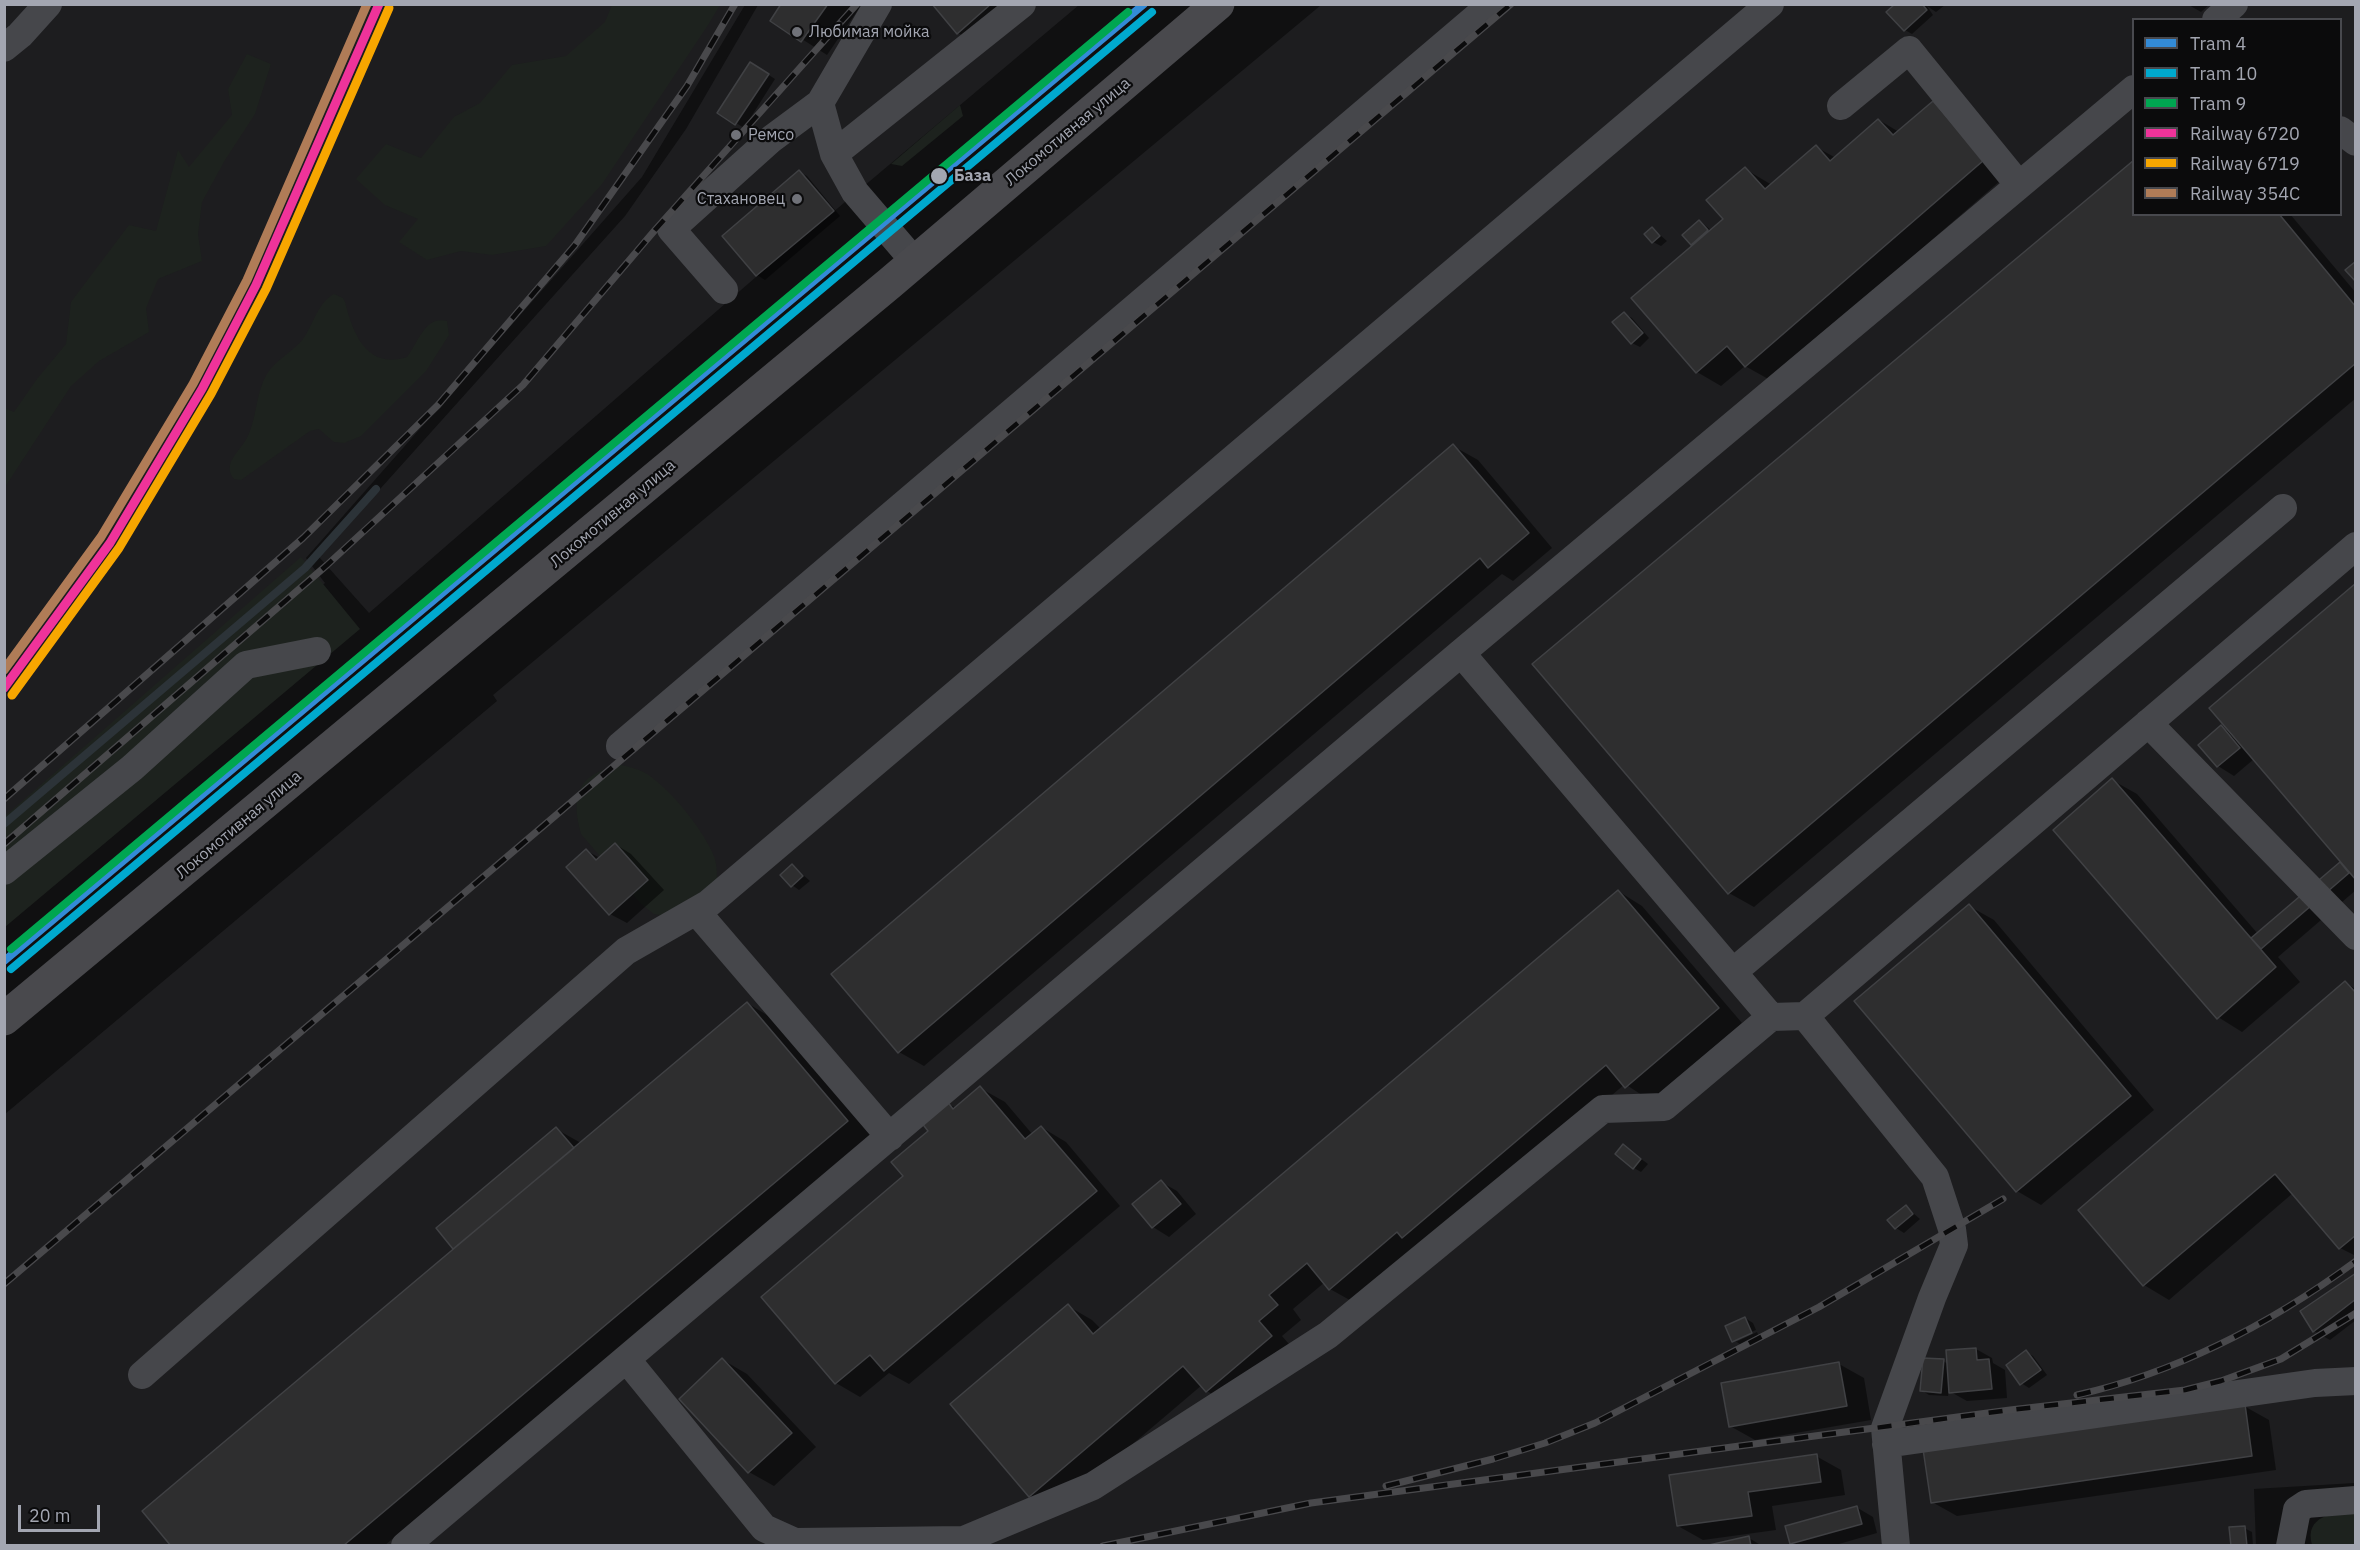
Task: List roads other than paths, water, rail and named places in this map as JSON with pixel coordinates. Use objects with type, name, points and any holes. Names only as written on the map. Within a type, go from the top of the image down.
[{"type":"main road","name":"Локомотивная улица","points":[[4,1020],[915,262],[1218,4]]},
{"type":"lane","points":[[4,48],[20,35],[48,4]]},
{"type":"lane","points":[[724,290],[671,230],[770,140],[820,103],[878,4]]},
{"type":"lane","points":[[834,154],[1022,4]]},
{"type":"lane","points":[[620,746],[1492,4]]},
{"type":"lane","points":[[142,1375],[626,951],[717,897],[1770,4]]},
{"type":"lane","points":[[1841,106],[1909,50],[2019,185]]},
{"type":"lane","points":[[405,1545],[2132,90]]},
{"type":"lane","points":[[820,103],[834,154],[855,192],[915,262]]},
{"type":"lane","points":[[2342,132],[2355,142]]},
{"type":"lane","points":[[1733,972],[2283,508]]},
{"type":"lane","points":[[627,1360],[764,1528],[795,1542],[964,1540],[1093,1486],[1328,1335],[1603,1109],[1664,1107],[1771,1017],[1805,1016],[2355,546]]},
{"type":"lane","points":[[4,871],[132,768],[246,665],[317,651]]},
{"type":"lane","points":[[1461,653],[1771,1017]]},
{"type":"lane","points":[[2148,723],[2355,936]]},
{"type":"lane","points":[[696,911],[890,1137]]},
{"type":"lane","points":[[1805,1016],[1935,1177],[1952,1229],[1954,1245],[1932,1298],[1885,1428],[1896,1545]]},
{"type":"lane","points":[[1886,1444],[2315,1383],[2355,1381]]},
{"type":"lane","points":[[2290,1545],[2297,1510],[2306,1504],[2355,1500]]},
{"type":"waterway","points":[[4,824],[305,568],[376,489]]},
{"type":"railway","points":[[4,799],[303,538],[438,405],[575,245],[687,86],[735,4]]},
{"type":"railway","points":[[4,844],[327,565],[523,385],[655,230],[857,4]]},
{"type":"railway","points":[[4,1284],[1511,4]]},
{"type":"railway","points":[[1386,1486],[1493,1459],[1545,1443],[1595,1423],[1819,1307],[2003,1199]]},
{"type":"railway","points":[[2077,1395],[2151,1373],[2223,1343],[2291,1305],[2356,1261]]},
{"type":"railway","points":[[1103,1546],[1311,1503],[2010,1410],[2185,1390],[2221,1381],[2281,1359],[2356,1313]]},
{"type":"tram line","name":"4","points":[[4,961],[1144,4]]},
{"type":"tram line","name":"9","points":[[11,949],[1128,12]]},
{"type":"tram line","name":"10","points":[[11,969],[1152,12]]},
{"type":"rail line","name":"354С","points":[[4,670],[101,537],[193,384],[247,280],[367,4]]},
{"type":"rail line","name":"6720","points":[[4,688],[110,543],[202,389],[256,285],[379,4]]},
{"type":"rail line","name":"6719","points":[[12,695],[119,548],[211,394],[266,289],[389,8]]},
{"type":"place","name":"Любимая мойка","points":[[797,32]]},
{"type":"place","name":"Ремсо","points":[[736,135]]},
{"type":"place","name":"База","points":[[939,176]]},
{"type":"place","name":"Стахановец","points":[[797,199]]}]
